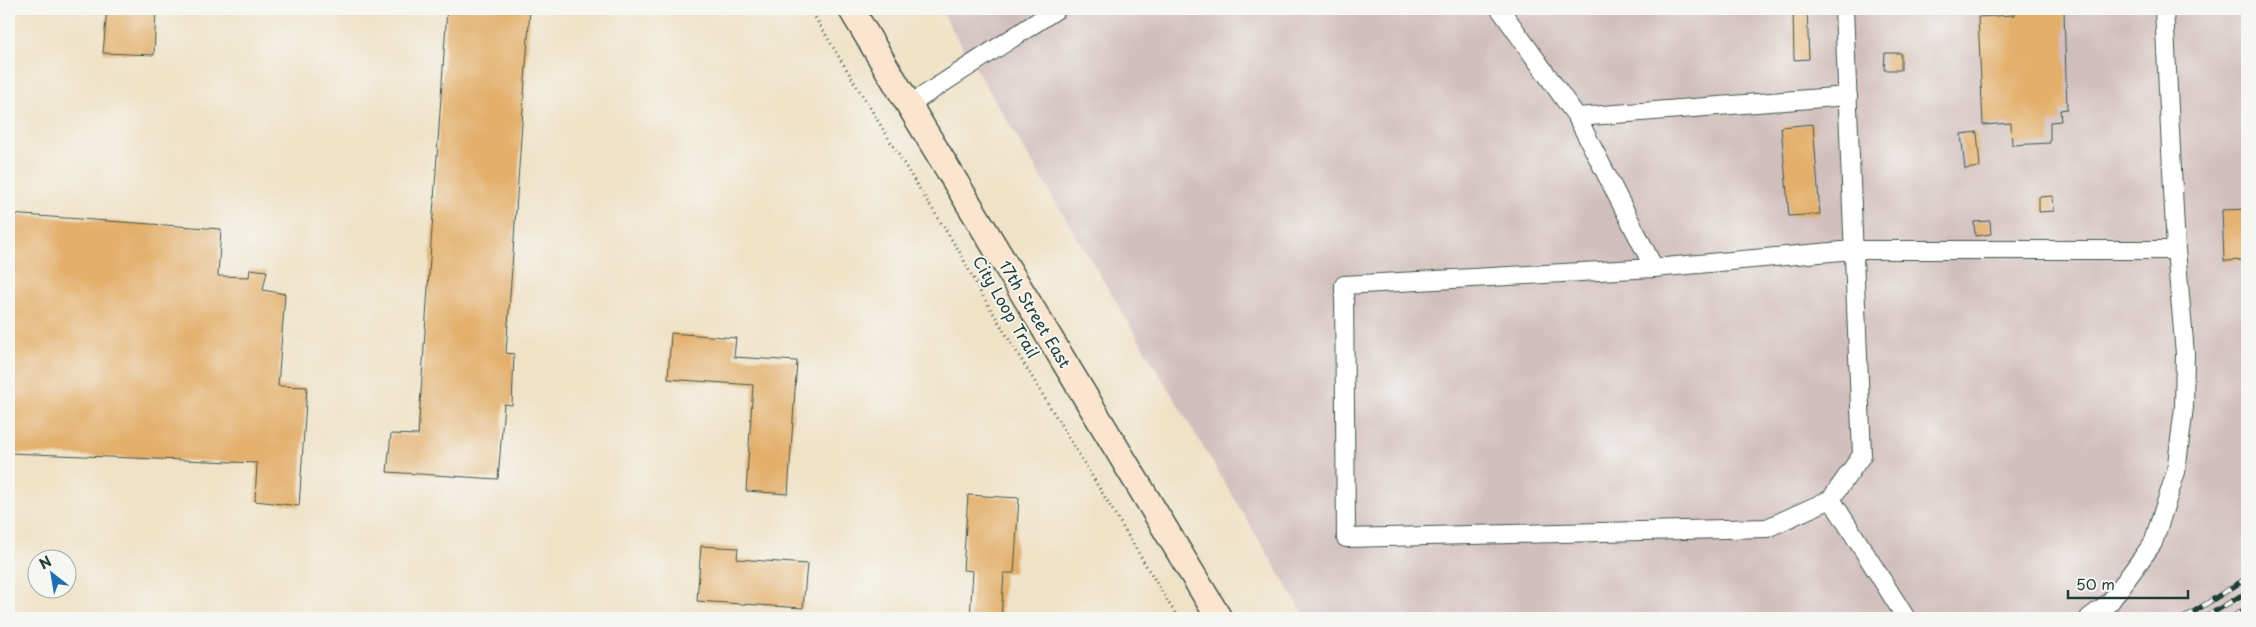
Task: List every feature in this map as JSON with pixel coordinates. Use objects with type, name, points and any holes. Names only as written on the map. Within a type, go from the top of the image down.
[{"type":"main road","name":"17th Street East","points":[[852,9],[1219,618]]},
{"type":"street","points":[[909,105],[1058,9]]},
{"type":"street","points":[[1500,9],[1577,116],[1654,268]]},
{"type":"street","points":[[1844,9],[1853,250],[1862,455],[1831,499],[1767,528],[1346,538],[1344,285],[1654,268],[1853,250],[2176,250]]},
{"type":"street","points":[[2089,618],[2110,602],[2153,543],[2176,472],[2184,407],[2185,354],[2176,250],[2164,9]]},
{"type":"street","points":[[1577,116],[1848,96]]},
{"type":"street","points":[[1831,499],[1906,618]]},
{"type":"path","name":"City Loop Trail","points":[[810,9],[906,169],[959,251],[980,293],[1178,618]]},
{"type":"shaded area","points":[[940,9],[2247,9],[2247,618],[1306,618]]},
{"type":"building","points":[[107,9],[156,9],[154,55],[103,53]]},
{"type":"building","points":[[447,9],[530,9],[506,353],[514,354],[512,405],[504,404],[498,479],[387,472],[391,434],[418,435]]},
{"type":"building","points":[[1793,9],[1807,9],[1809,59],[1794,60]]},
{"type":"building","points":[[2014,11],[2064,11],[2067,109],[2060,110],[2061,121],[2050,122],[2050,143],[2012,145],[2011,123],[1983,125],[1978,17],[2014,15]]},
{"type":"building","points":[[1885,53],[1901,53],[1901,70],[1884,70]]},
{"type":"building","points":[[1813,124],[1820,214],[1789,216],[1781,127]]},
{"type":"building","points":[[1977,132],[1980,167],[1965,169],[1961,134]]},
{"type":"building","points":[[2053,196],[2054,211],[2039,212],[2039,197]]},
{"type":"building","points":[[2247,209],[2247,260],[2224,261],[2222,210]]},
{"type":"building","points":[[9,214],[221,229],[218,276],[249,277],[250,269],[267,271],[263,290],[285,294],[278,386],[307,387],[299,506],[255,501],[257,463],[9,453]]},
{"type":"building","points":[[1990,221],[1991,234],[1975,236],[1974,222]]},
{"type":"building","points":[[671,333],[736,338],[734,357],[797,361],[788,494],[746,491],[753,385],[668,379]]},
{"type":"building","points":[[968,495],[1019,498],[1014,573],[1004,573],[1001,618],[970,618],[973,571],[963,570]]},
{"type":"building","points":[[701,546],[738,548],[737,559],[807,564],[803,608],[697,601]]},
{"type":"railway","points":[[2184,618],[2247,578]]},
{"type":"railway","points":[[2204,618],[2247,592]]},
{"type":"railway","points":[[2231,618],[2247,608]]}]
